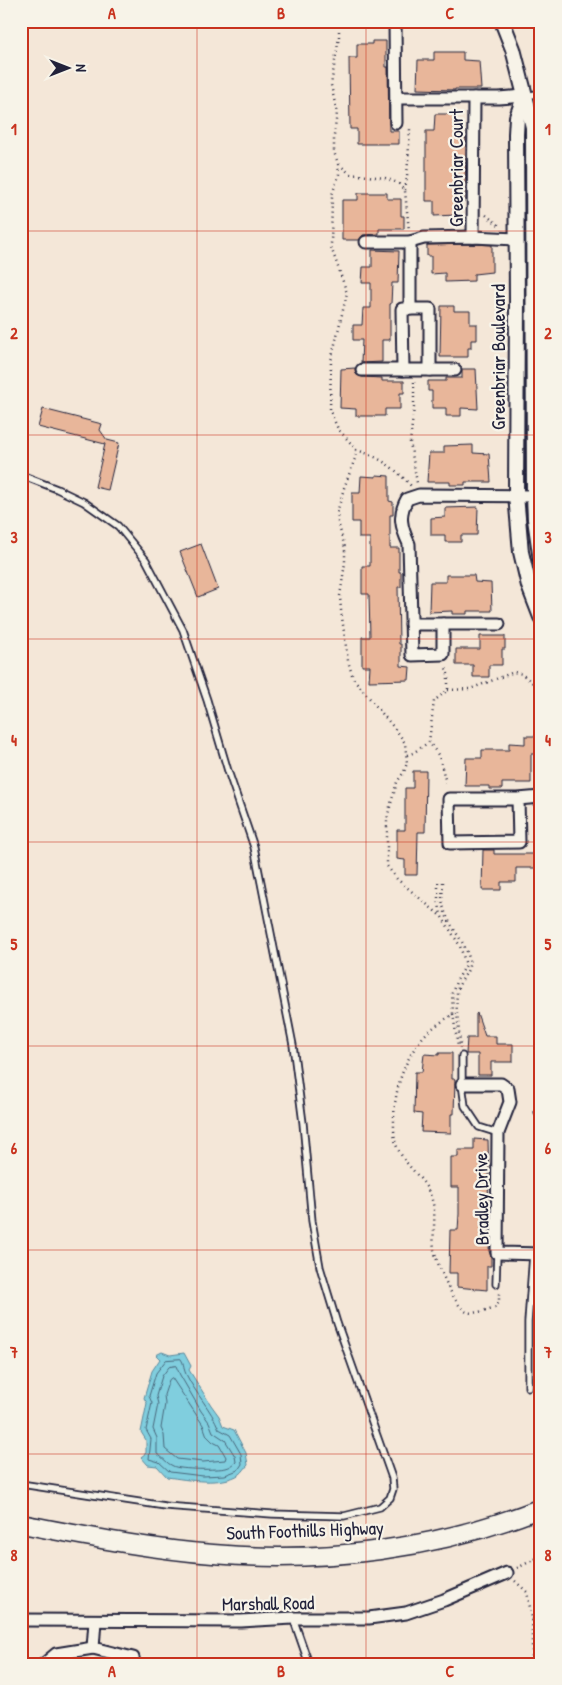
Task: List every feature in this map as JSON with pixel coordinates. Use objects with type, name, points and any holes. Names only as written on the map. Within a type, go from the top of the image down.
[{"type":"highway","name":"South Foothills Highway","points":[[21,1524],[122,1543],[172,1550],[213,1554],[284,1556],[355,1553],[390,1549],[467,1533],[541,1508]]},
{"type":"street","points":[[395,21],[396,123]]},
{"type":"street","name":"Greenbriar Boulevard","points":[[502,21],[513,49],[533,128],[534,519],[541,560]]},
{"type":"street","name":"Greenbriar Court","points":[[397,98],[524,96]]},
{"type":"street","name":"Greenbriar Boulevard","points":[[524,96],[517,117],[516,134],[516,495],[522,552],[529,586],[541,617]]},
{"type":"street","name":"Greenbriar Court","points":[[473,237],[474,98]]},
{"type":"street","name":"Greenbriar Court","points":[[366,242],[410,242],[424,238],[473,237],[517,239]]},
{"type":"street","points":[[410,242],[410,308]]},
{"type":"street","points":[[408,370],[402,308],[430,308],[430,370]]},
{"type":"street","points":[[362,370],[455,370]]},
{"type":"street","points":[[443,624],[443,654],[412,655],[408,544],[402,528],[402,508],[408,499],[419,495],[534,496]]},
{"type":"street","points":[[412,624],[499,624]]},
{"type":"street","points":[[518,800],[519,842],[450,844],[449,799],[518,800],[541,797]]},
{"type":"street","name":"Bradley Drive","points":[[462,1084],[502,1084],[508,1089],[510,1102],[498,1133],[497,1253],[537,1254]]},
{"type":"street","name":"Marshall Road","points":[[21,1620],[241,1621],[293,1618],[369,1618],[406,1613],[444,1600],[507,1573]]},
{"type":"street","points":[[93,1648],[95,1621]]},
{"type":"street","points":[[44,1664],[56,1654],[93,1648],[133,1658],[134,1664]]},
{"type":"lane","points":[[524,96],[541,93]]},
{"type":"lane","points":[[21,475],[84,502],[118,526],[146,560],[183,630],[254,847],[293,1045],[303,1123],[312,1221],[320,1268],[337,1324],[392,1478],[393,1489],[390,1498],[380,1507],[344,1516],[335,1516],[272,1514],[165,1506],[21,1484]]},
{"type":"lane","name":"Bradley Drive","points":[[462,1056],[462,1084],[465,1106],[479,1127],[498,1133]]},
{"type":"lane","points":[[496,1284],[497,1253]]},
{"type":"lane","points":[[528,1387],[528,1322],[537,1254]]},
{"type":"lane","points":[[293,1618],[309,1664]]},
{"type":"path","points":[[339,21],[339,37],[331,85],[337,114],[334,152],[339,174],[332,195],[331,247],[347,293],[331,361],[330,411],[338,429],[356,449],[386,463],[402,476],[419,495]]},
{"type":"path","points":[[396,123],[410,129],[405,191],[410,242]]},
{"type":"path","points":[[338,163],[350,174],[385,178],[398,183],[405,191]]},
{"type":"path","points":[[485,214],[500,226]]},
{"type":"path","points":[[408,370],[414,407],[410,442],[419,495]]},
{"type":"path","points":[[356,449],[356,456],[337,513],[345,548],[345,563],[340,596],[347,653],[353,678],[405,744],[407,763],[398,782],[388,814],[388,866],[397,879],[442,917],[460,946],[466,965],[452,993],[453,1014],[460,1050],[457,991],[460,982],[470,967],[465,947],[446,914],[443,905],[443,882]]},
{"type":"path","points":[[443,654],[448,674],[448,690]]},
{"type":"path","points":[[449,799],[439,756],[429,742],[434,701],[448,690],[470,689],[514,672],[522,674],[541,690]]},
{"type":"path","points":[[407,755],[414,753],[429,742]]},
{"type":"path","points":[[535,830],[541,830]]},
{"type":"path","points":[[438,882],[438,898],[442,917]]},
{"type":"path","points":[[453,1014],[424,1036],[399,1078],[395,1096],[395,1138],[400,1153],[430,1190],[434,1212],[434,1251],[446,1284],[462,1310],[469,1313],[496,1307],[500,1302],[500,1294],[496,1284]]},
{"type":"path","points":[[532,1664],[532,1618],[527,1592],[507,1573],[541,1556]]},
{"type":"path","points":[[532,1618],[541,1620]]},
{"type":"water","points":[[162,1352],[170,1355],[184,1353],[191,1366],[189,1370],[219,1416],[223,1426],[234,1430],[246,1453],[248,1465],[240,1474],[233,1478],[215,1481],[195,1481],[167,1477],[157,1466],[148,1465],[141,1457],[146,1453],[146,1440],[141,1432],[147,1403],[144,1398],[152,1371],[160,1359],[156,1355]]},
{"type":"building","points":[[372,41],[386,41],[389,131],[399,131],[399,144],[357,144],[357,129],[350,129],[349,58],[357,58],[357,44],[372,44]]},
{"type":"building","points":[[434,52],[463,52],[463,60],[479,61],[481,89],[417,89],[418,60],[434,60]]},
{"type":"building","points":[[435,114],[456,114],[456,138],[466,138],[465,201],[457,201],[457,215],[434,216],[434,201],[426,201],[426,131],[434,131]]},
{"type":"building","points":[[358,193],[387,193],[387,199],[401,199],[401,216],[404,216],[404,229],[379,229],[379,234],[363,235],[359,240],[342,240],[342,200],[358,200]]},
{"type":"building","points":[[427,245],[492,245],[492,272],[474,274],[474,281],[445,282],[445,273],[431,274],[431,256],[427,256]]},
{"type":"building","points":[[372,250],[399,251],[398,283],[392,283],[390,340],[382,340],[382,362],[361,363],[362,340],[353,340],[353,325],[362,325],[363,308],[371,308],[371,283],[362,283],[363,267],[372,267]]},
{"type":"building","points":[[441,306],[454,306],[454,311],[470,311],[470,324],[477,324],[477,340],[471,340],[471,348],[468,348],[468,357],[440,357]]},
{"type":"building","points":[[355,368],[356,374],[362,377],[382,378],[382,381],[404,381],[404,393],[400,393],[400,409],[385,409],[385,416],[356,416],[356,409],[340,408],[341,369]]},
{"type":"building","points":[[462,369],[476,369],[478,409],[461,408],[461,416],[446,416],[446,408],[432,408],[432,391],[428,391],[428,381],[446,381],[446,378],[462,378]]},
{"type":"building","points":[[43,409],[102,424],[100,430],[107,440],[119,443],[108,490],[95,487],[105,444],[38,427]]},
{"type":"building","points":[[473,445],[473,453],[489,454],[491,482],[465,482],[465,485],[450,485],[450,482],[427,482],[429,453],[444,453],[444,446]]},
{"type":"building","points":[[376,475],[389,476],[389,501],[393,502],[393,515],[390,515],[390,548],[399,548],[399,572],[401,572],[401,587],[398,587],[401,666],[410,667],[409,680],[369,681],[370,666],[362,666],[362,637],[370,637],[369,594],[362,594],[362,566],[370,566],[370,538],[359,538],[359,522],[352,522],[352,493],[360,493],[361,476],[376,477]]},
{"type":"building","points":[[478,507],[477,535],[461,535],[461,542],[445,542],[445,535],[431,535],[431,518],[445,517],[445,508]]},
{"type":"building","points":[[201,544],[218,589],[198,597],[180,552]]},
{"type":"building","points":[[446,575],[474,575],[475,582],[491,583],[492,611],[467,611],[467,614],[452,614],[452,611],[429,612],[430,582],[446,582]]},
{"type":"building","points":[[480,636],[505,636],[505,649],[502,649],[502,665],[489,665],[489,677],[473,677],[473,665],[456,665],[456,649],[480,649]]},
{"type":"building","points":[[525,736],[541,736],[541,754],[531,754],[531,783],[502,783],[502,789],[489,789],[489,786],[465,786],[466,758],[482,758],[482,750],[509,750],[509,743],[525,744]]},
{"type":"building","points":[[413,771],[426,771],[425,832],[418,832],[417,875],[405,875],[405,860],[397,859],[397,830],[405,830],[405,788],[413,788]]},
{"type":"building","points":[[483,850],[494,850],[494,854],[541,854],[541,868],[516,868],[516,882],[501,882],[501,890],[482,890]]},
{"type":"building","points":[[477,1013],[485,1036],[496,1036],[496,1044],[513,1044],[513,1062],[491,1062],[491,1075],[478,1075],[478,1054],[466,1054],[467,1038],[476,1038]]},
{"type":"building","points":[[439,1053],[452,1053],[452,1079],[455,1079],[454,1114],[451,1114],[451,1133],[421,1132],[422,1114],[414,1113],[415,1072],[422,1072],[424,1054],[439,1055]]},
{"type":"building","points":[[474,1139],[488,1140],[487,1228],[490,1228],[489,1251],[491,1266],[487,1266],[487,1290],[457,1287],[457,1273],[449,1273],[450,1230],[458,1230],[459,1214],[459,1187],[451,1187],[451,1157],[458,1157],[458,1150],[474,1150]]}]
